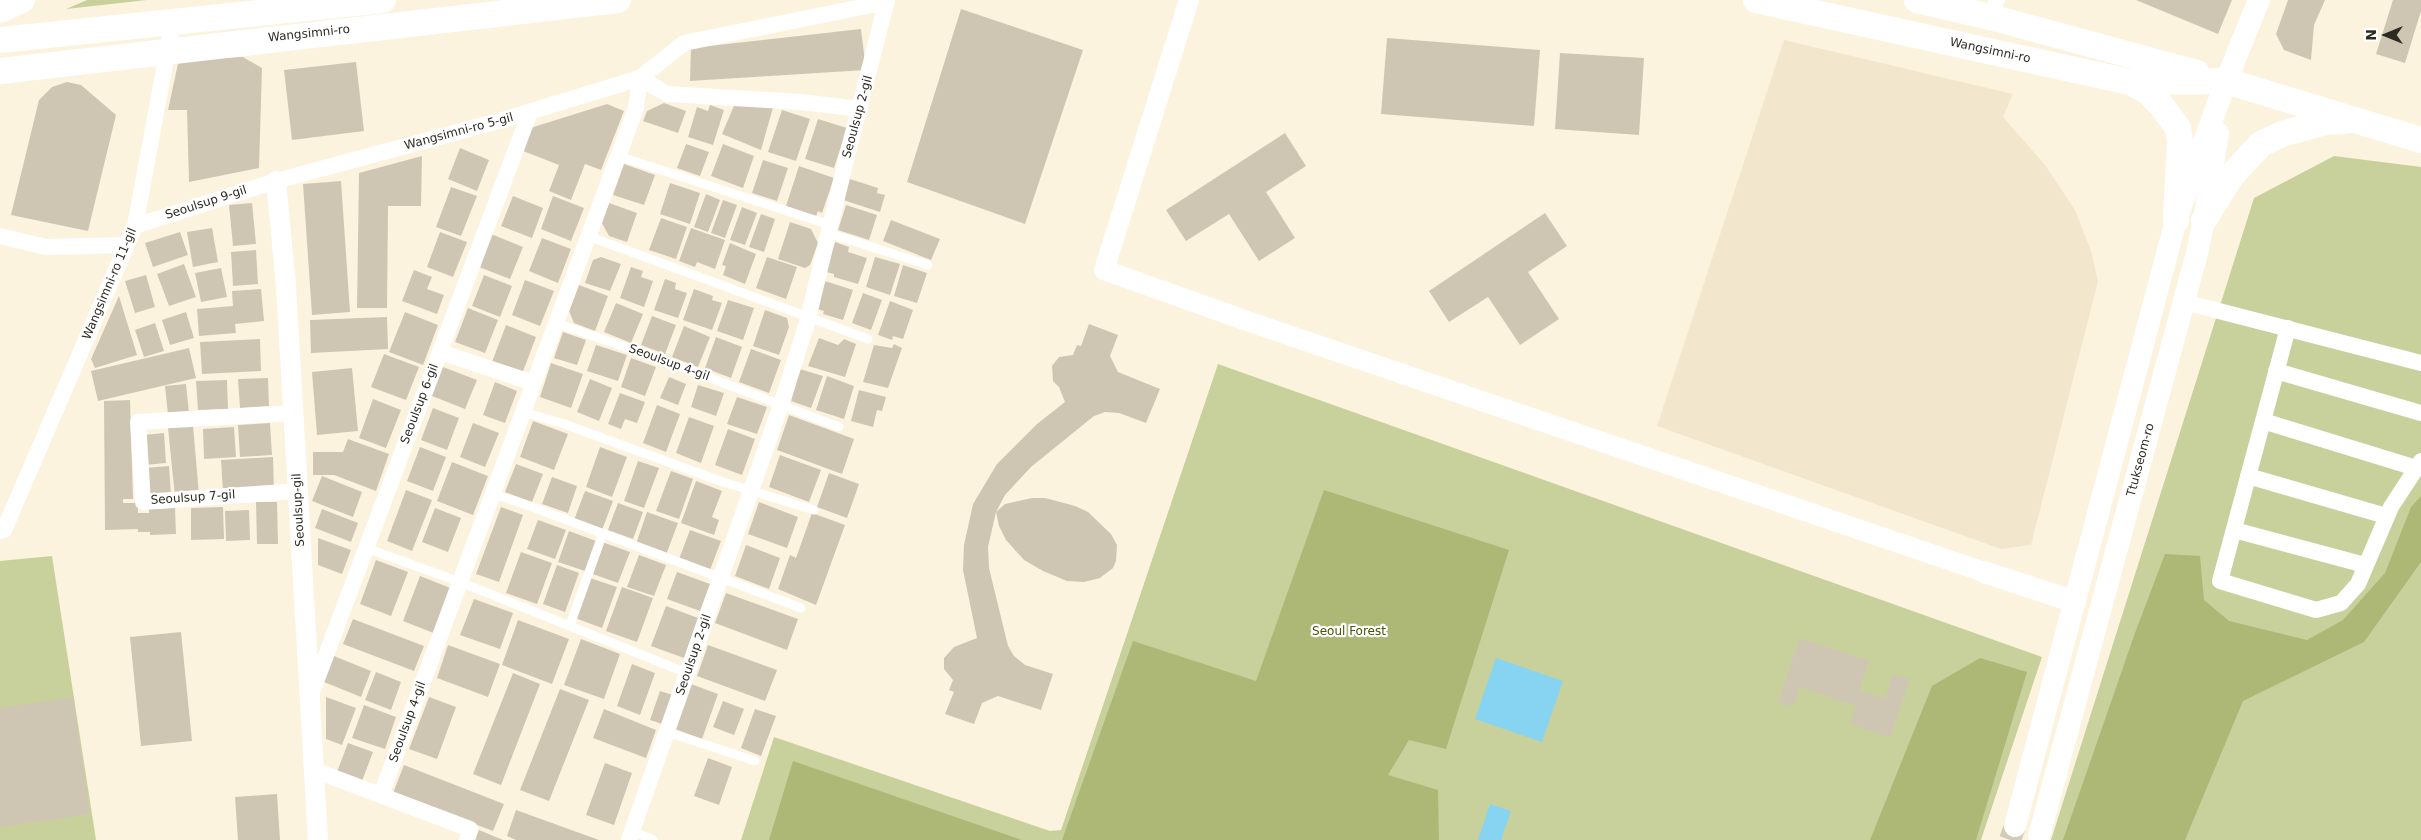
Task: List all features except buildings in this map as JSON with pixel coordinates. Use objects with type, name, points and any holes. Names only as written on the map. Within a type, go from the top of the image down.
[{"type":"main road","points":[[0,10],[22,0]]},
{"type":"main road","points":[[0,40],[173,21],[256,6],[383,0]]},
{"type":"main road","name":"Wangsimni-ro","points":[[0,71],[168,50],[618,0]]},
{"type":"main road","name":"Wangsimni-ro","points":[[1756,0],[2130,82],[2226,81],[2421,125]]},
{"type":"main road","name":"Wangsimni-ro","points":[[1917,0],[1994,8],[2421,140]]},
{"type":"main road","name":"Ttukseom-ro","points":[[2015,826],[2176,220],[2226,81],[2259,0]]},
{"type":"main road","points":[[280,38],[294,5]]},
{"type":"main road","points":[[244,42],[256,6]]},
{"type":"main road","name":"Ttukseom-ro","points":[[2039,836],[2184,302],[2204,220],[2226,81]]},
{"type":"main road","points":[[2130,82],[2147,91],[2161,105],[2178,128],[2180,142],[2176,220]]},
{"type":"main road","points":[[2204,220],[2232,175],[2261,144],[2282,134],[2325,122],[2358,121]]},
{"type":"main road","points":[[1984,572],[2075,602]]},
{"type":"street","points":[[1189,0],[1104,270],[1250,322],[1984,572]]},
{"type":"street","name":"Wangsimni-ro 5-gil","points":[[276,180],[530,112],[640,78],[684,43],[887,1]]},
{"type":"street","name":"Seoulsup 2-gil","points":[[630,836],[781,405],[809,317],[829,229],[887,1]]},
{"type":"street","name":"Wangsimni-ro 11-gil","points":[[0,531],[4,530],[136,226],[173,21]]},
{"type":"street","points":[[640,78],[667,94],[783,101],[860,109]]},
{"type":"street","name":"Seoulsup 4-gil","points":[[381,795],[636,108],[640,78]]},
{"type":"street","name":"Seoulsup 6-gil","points":[[310,697],[530,112]]},
{"type":"street","name":"Seoulsup 9-gil","points":[[136,226],[276,180]]},
{"type":"street","name":"Seoulsup-gil","points":[[276,180],[293,413],[318,840]]},
{"type":"street","points":[[0,236],[46,247],[127,245]]},
{"type":"street","points":[[2184,302],[2421,363]]},
{"type":"street","points":[[2262,421],[2418,464],[2386,516],[2358,584],[2341,603],[2316,610],[2220,581],[2262,421],[2288,328]]},
{"type":"street","points":[[440,352],[534,383]]},
{"type":"street","points":[[2276,371],[2421,413]]},
{"type":"street","name":"Seoulsup 7-gil","points":[[293,413],[138,422],[143,502],[298,492]]},
{"type":"street","points":[[2248,476],[2386,516]]},
{"type":"street","points":[[2234,530],[2365,565]]},
{"type":"street","points":[[314,770],[470,829],[466,840]]},
{"type":"lane","points":[[618,156],[928,265]]},
{"type":"lane","points":[[588,236],[868,339]]},
{"type":"lane","name":"Seoulsup 4-gil","points":[[556,323],[668,362],[781,405]]},
{"type":"lane","points":[[781,405],[839,427]]},
{"type":"lane","points":[[523,412],[751,491],[814,510]]},
{"type":"lane","points":[[493,494],[603,533],[801,608]]},
{"type":"lane","points":[[570,625],[603,533]]},
{"type":"lane","points":[[366,548],[460,582],[687,673]]},
{"type":"lane","points":[[667,732],[755,761]]},
{"type":"lane","name":"Seoulsup 2-gil","points":[[630,836],[653,840]]},
{"type":"shaded area","points":[[1784,40],[2013,94],[2003,117],[2045,165],[2075,210],[2091,251],[2098,281],[2031,545],[2001,549],[1657,426]]},
{"type":"green space","points":[[87,0],[147,0],[66,9]]},
{"type":"green space","points":[[2334,156],[2421,167],[2421,840],[2051,840],[2254,198]]},
{"type":"green space","name":"Seoul Forest","points":[[1218,364],[2042,657],[1981,840],[741,840],[774,737],[1050,831],[1061,830]]},
{"type":"green space","points":[[1324,490],[1509,550],[1446,749],[1409,740],[1388,775],[1438,790],[1439,840],[1062,840],[1133,641],[1256,681]]},
{"type":"green space","points":[[2421,496],[2421,562],[2364,642],[2243,701],[2185,840],[2063,840],[2135,633],[2165,554],[2200,556],[2204,600],[2229,621],[2307,640],[2343,620],[2385,573],[2411,507]]},
{"type":"green space","points":[[52,556],[96,840],[0,840],[0,561]]},
{"type":"green space","points":[[1980,658],[2027,672],[1976,840],[1870,840],[1932,686]]},
{"type":"green space","points":[[793,761],[1022,840],[769,840]]},
{"type":"water","points":[[1496,658],[1563,681],[1542,742],[1475,719]]},
{"type":"water","points":[[1490,804],[1511,811],[1501,840],[1478,840]]},
{"type":"tunnel","points":[[2010,840],[2015,826]]}]
